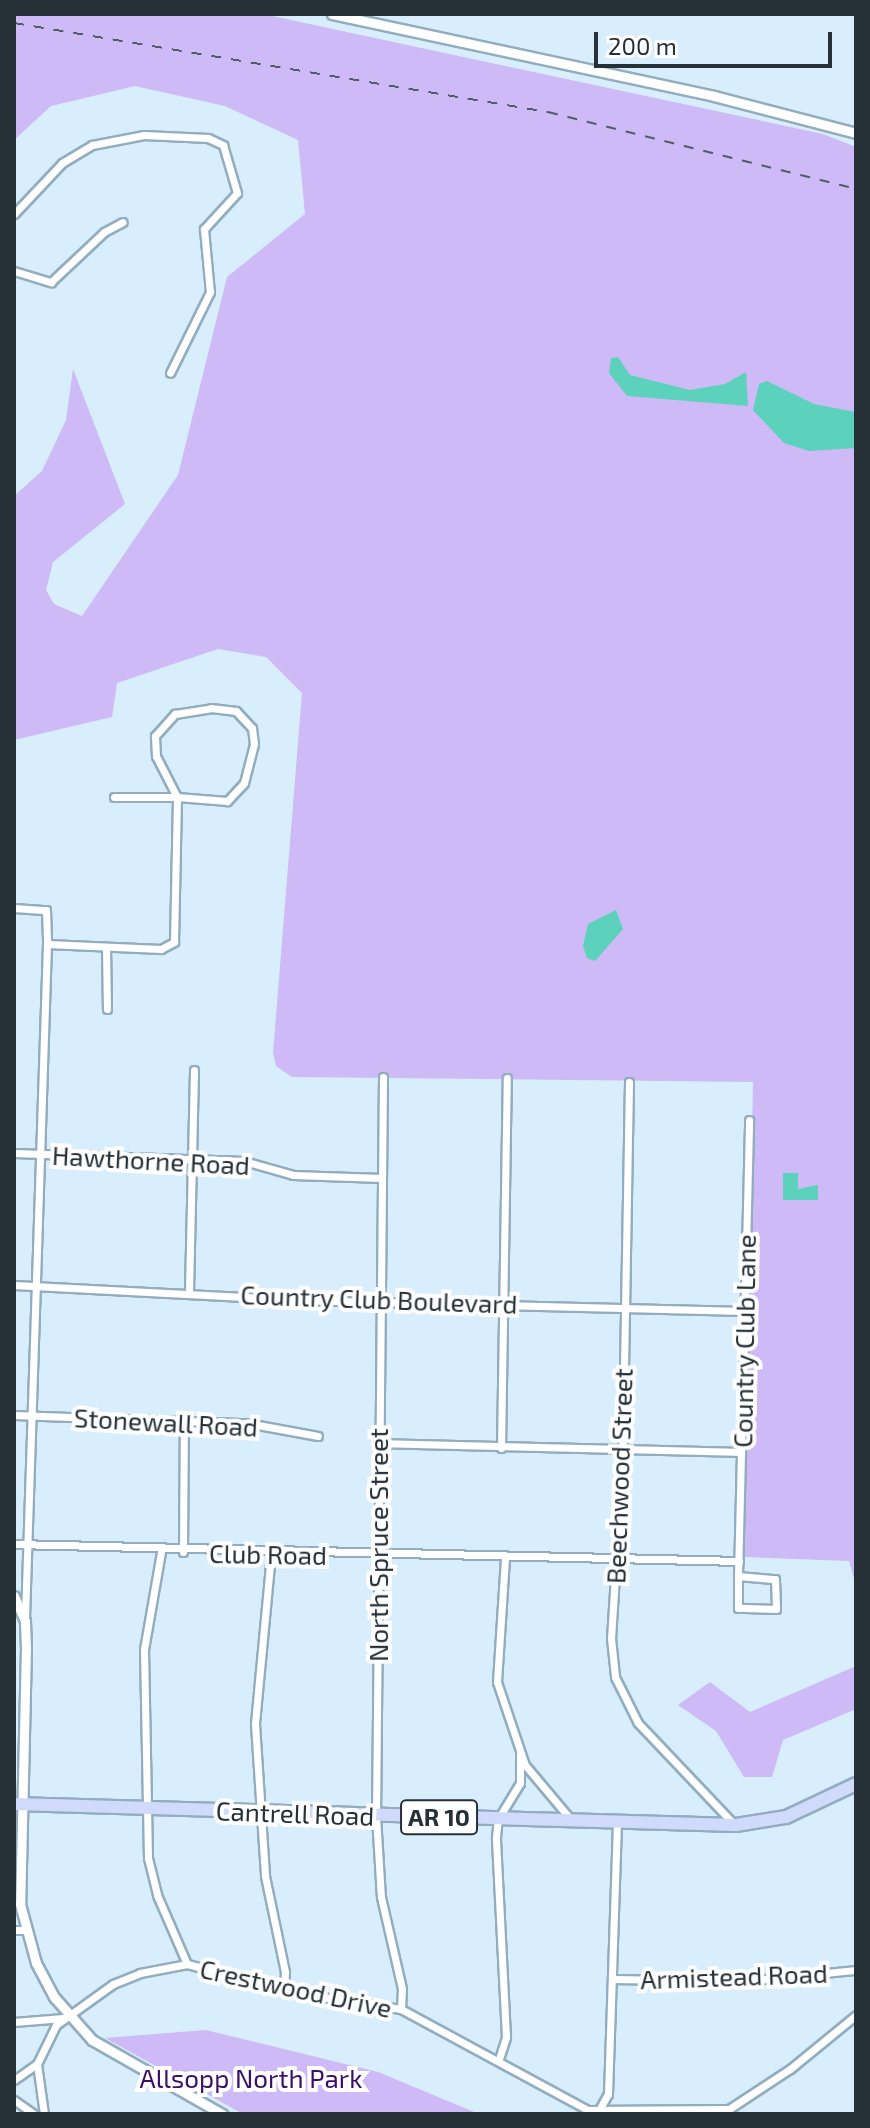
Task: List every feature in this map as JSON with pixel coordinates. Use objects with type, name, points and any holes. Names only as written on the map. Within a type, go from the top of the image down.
[{"type":"main road","name":"Cantrell Road","points":[[17,1804],[736,1825],[786,1817],[856,1784]]},
{"type":"street","points":[[332,14],[756,106],[856,133]]},
{"type":"street","points":[[14,214],[62,163],[92,145],[144,135],[208,138],[223,145],[237,189],[204,229],[210,292],[170,373]]},
{"type":"street","points":[[14,271],[51,282],[104,232],[123,222]]},
{"type":"street","points":[[47,944],[161,949],[174,942],[177,797],[154,747],[162,722],[178,713],[211,708],[243,715],[254,744],[239,794],[223,801],[177,797],[114,797]]},
{"type":"street","points":[[14,908],[46,910],[47,944],[29,1545],[20,1674],[17,1804],[19,1930],[42,1977],[69,2015],[108,2052],[222,2114]]},
{"type":"street","points":[[106,947],[107,1009]]},
{"type":"street","points":[[189,1291],[194,1070]]},
{"type":"street","name":"North Spruce Street","points":[[383,1077],[376,1556],[376,1816],[381,1897],[402,1989],[401,2009]]},
{"type":"street","points":[[501,1448],[507,1078]]},
{"type":"street","name":"Beechwood Street","points":[[629,1082],[622,1448],[611,1638],[617,1685],[638,1723],[736,1825]]},
{"type":"street","name":"Country Club Lane","points":[[738,1576],[775,1579],[776,1609],[738,1608],[738,1576],[749,1120]]},
{"type":"street","name":"Hawthorne Road","points":[[14,1153],[250,1162],[293,1175],[382,1178]]},
{"type":"street","name":"Country Club Boulevard","points":[[14,1285],[379,1302],[745,1311]]},
{"type":"street","name":"Stonewall Road","points":[[14,1415],[247,1423],[318,1436]]},
{"type":"street","points":[[183,1552],[184,1422]]},
{"type":"street","points":[[378,1443],[741,1452]]},
{"type":"street","name":"Club Road","points":[[14,1544],[161,1552],[617,1558]]},
{"type":"street","points":[[161,1552],[144,1649],[150,1871],[187,1964]]},
{"type":"street","points":[[271,1554],[255,1693],[266,1888],[285,1972],[284,1989]]},
{"type":"street","points":[[499,2059],[506,2037],[498,1819],[520,1783],[520,1754],[496,1669],[505,1558]]},
{"type":"street","points":[[617,1558],[739,1561]]},
{"type":"street","points":[[14,1596],[25,1621]]},
{"type":"street","points":[[520,1754],[572,1821]]},
{"type":"street","points":[[617,1823],[608,2094],[599,2110],[719,2110],[737,2106],[856,2015]]},
{"type":"street","name":"Crestwood Drive","points":[[37,2064],[53,2028],[69,2015],[126,1978],[187,1964],[284,1989],[401,2009],[499,2059],[582,2108],[599,2110]]},
{"type":"street","name":"Armistead Road","points":[[612,1979],[745,1981],[856,1970]]},
{"type":"street","points":[[14,2022],[69,2015]]},
{"type":"street","points":[[14,2080],[37,2064],[44,2114]]},
{"type":"street","points":[[14,2100],[34,2114]]},
{"type":"green space","points":[[14,14],[263,14],[823,134],[856,147],[856,1586],[849,1561],[744,1557],[753,1082],[292,1077],[276,1066],[273,1053],[302,693],[266,657],[218,649],[117,683],[112,717],[14,740],[14,496],[42,471],[66,420],[73,369],[125,504],[53,562],[46,590],[54,604],[82,616],[178,475],[227,277],[305,214],[298,140],[225,106],[135,86],[51,106],[14,140]]},
{"type":"green space","points":[[856,1666],[856,1709],[783,1740],[772,1777],[744,1777],[716,1731],[678,1705],[710,1682],[750,1712]]},
{"type":"green space","name":"Allsopp North Park","points":[[206,2030],[378,2072],[479,2114],[243,2114],[105,2038]]},
{"type":"shaded area","points":[[618,357],[630,375],[690,390],[725,384],[746,372],[748,406],[627,396],[609,373],[611,358]]},
{"type":"shaded area","points":[[767,381],[814,404],[856,412],[856,448],[809,451],[784,443],[753,410],[759,384]]},
{"type":"shaded area","points":[[616,910],[623,929],[595,961],[587,958],[583,946],[588,924]]},
{"type":"shaded area","points":[[783,1173],[798,1173],[798,1189],[818,1185],[818,1200],[783,1200]]},
{"type":"railway","points":[[14,23],[548,112],[856,189]]}]
